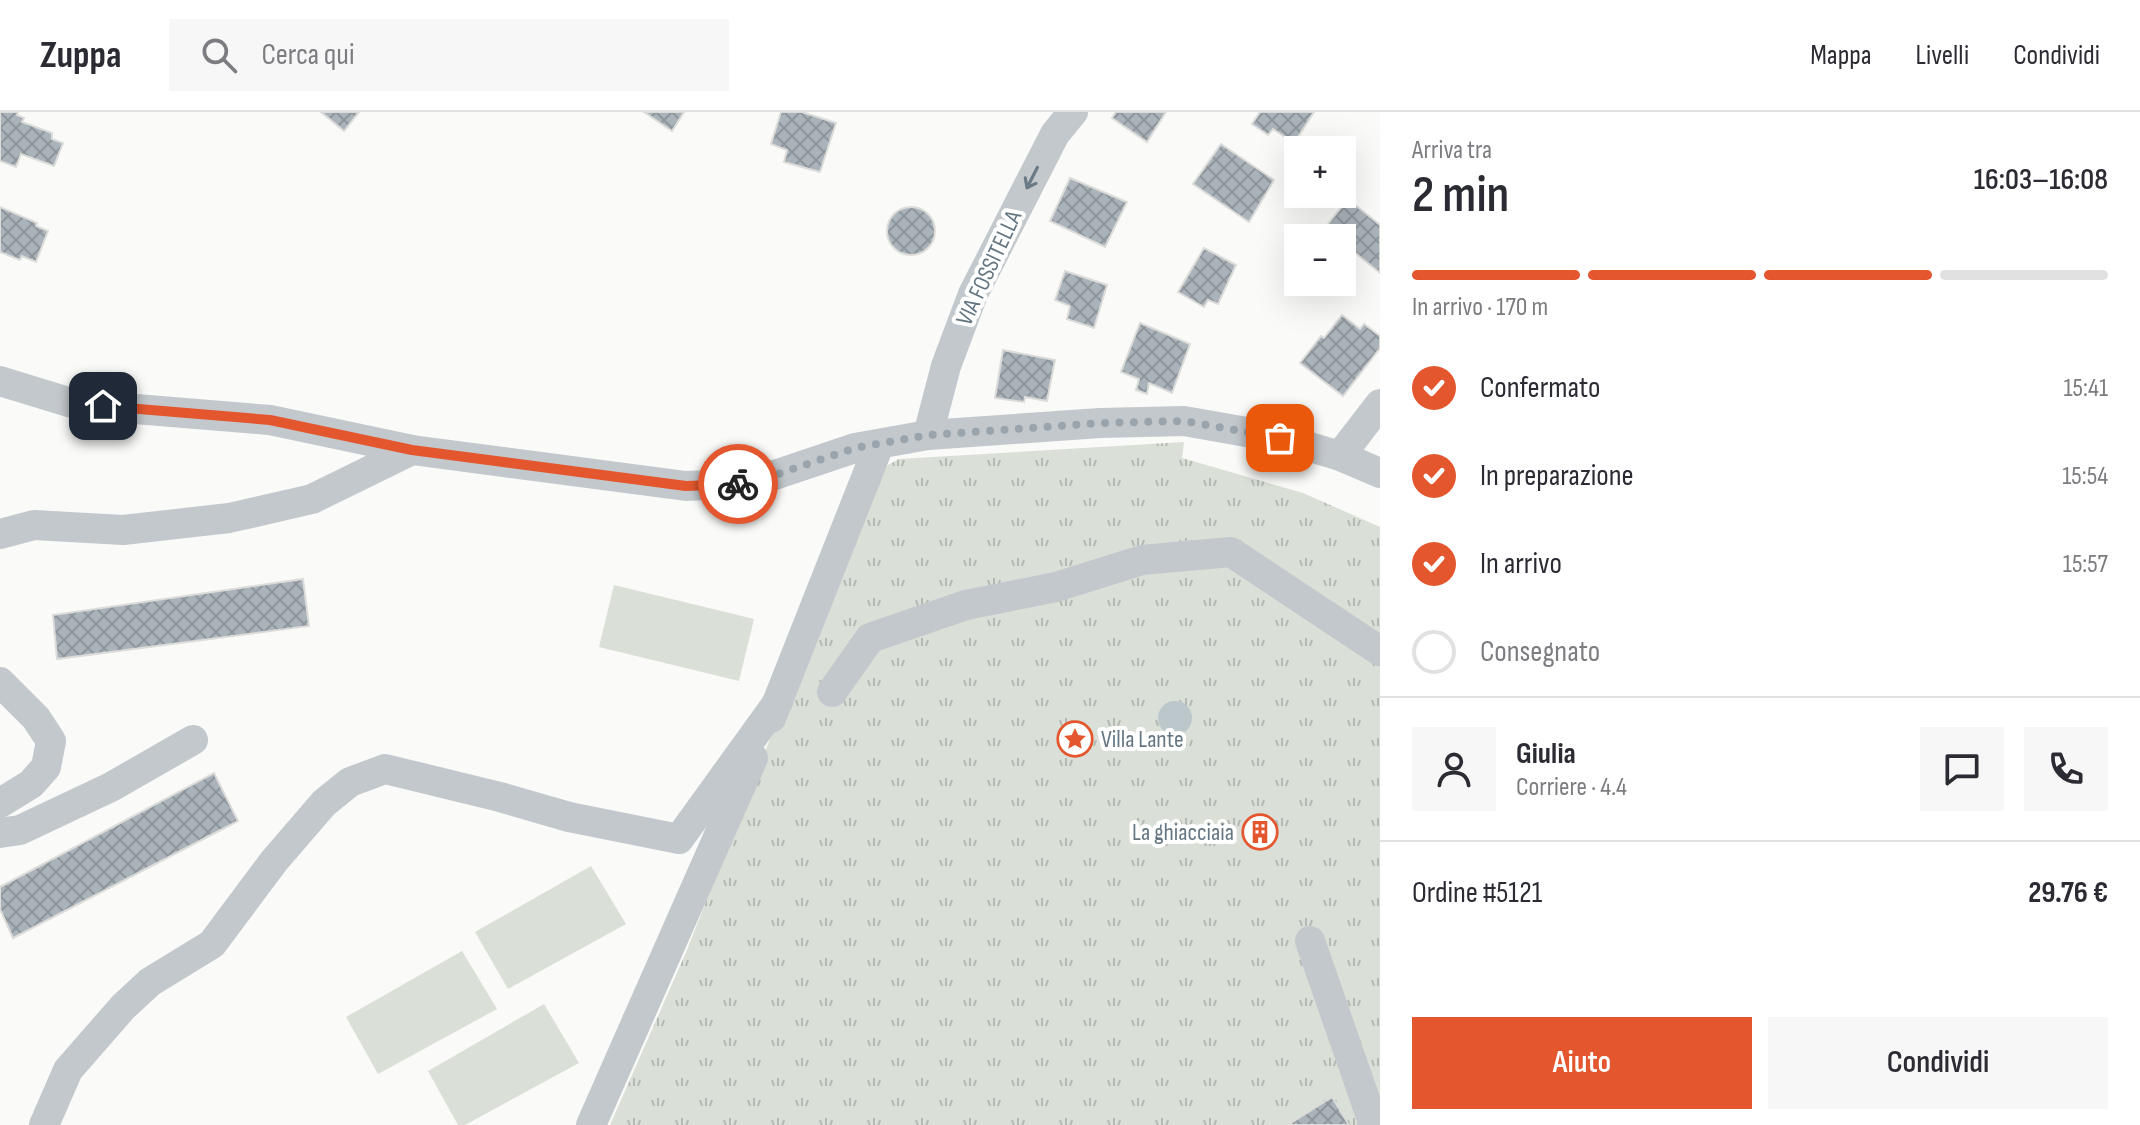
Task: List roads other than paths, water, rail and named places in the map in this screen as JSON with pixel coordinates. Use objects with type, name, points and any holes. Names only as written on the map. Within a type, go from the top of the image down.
[{"type":"street","name":"VIA FOSSITELLA","points":[[928,435],[946,366],[973,294],[1055,134],[1073,112]]},
{"type":"street","points":[[0,381],[75,404],[270,420],[412,450],[686,486],[751,483],[855,448],[928,435],[1100,423],[1184,421],[1280,438],[1340,456],[1380,473]]},
{"type":"street","points":[[1340,456],[1380,404]]},
{"type":"street","points":[[591,1125],[778,702],[879,445]]},
{"type":"street","points":[[0,534],[34,525],[123,530],[229,518],[312,499],[412,450]]},
{"type":"street","points":[[832,692],[870,638],[966,605],[1056,587],[1142,560],[1231,552],[1380,651]]},
{"type":"street","points":[[0,682],[36,718],[51,741],[46,767],[31,784],[0,803]]},
{"type":"street","points":[[44,1125],[68,1070],[123,1007],[150,982],[212,944],[274,861],[324,803],[350,782],[385,769],[569,817],[679,839],[778,702]]},
{"type":"street","points":[[0,833],[20,830],[111,787],[193,740]]},
{"type":"street","points":[[1310,941],[1374,1125]]},
{"type":"place","name":"Villa Lante","points":[[1075,739]]},
{"type":"place","name":"La ghiacciaia","points":[[1260,832]]}]
